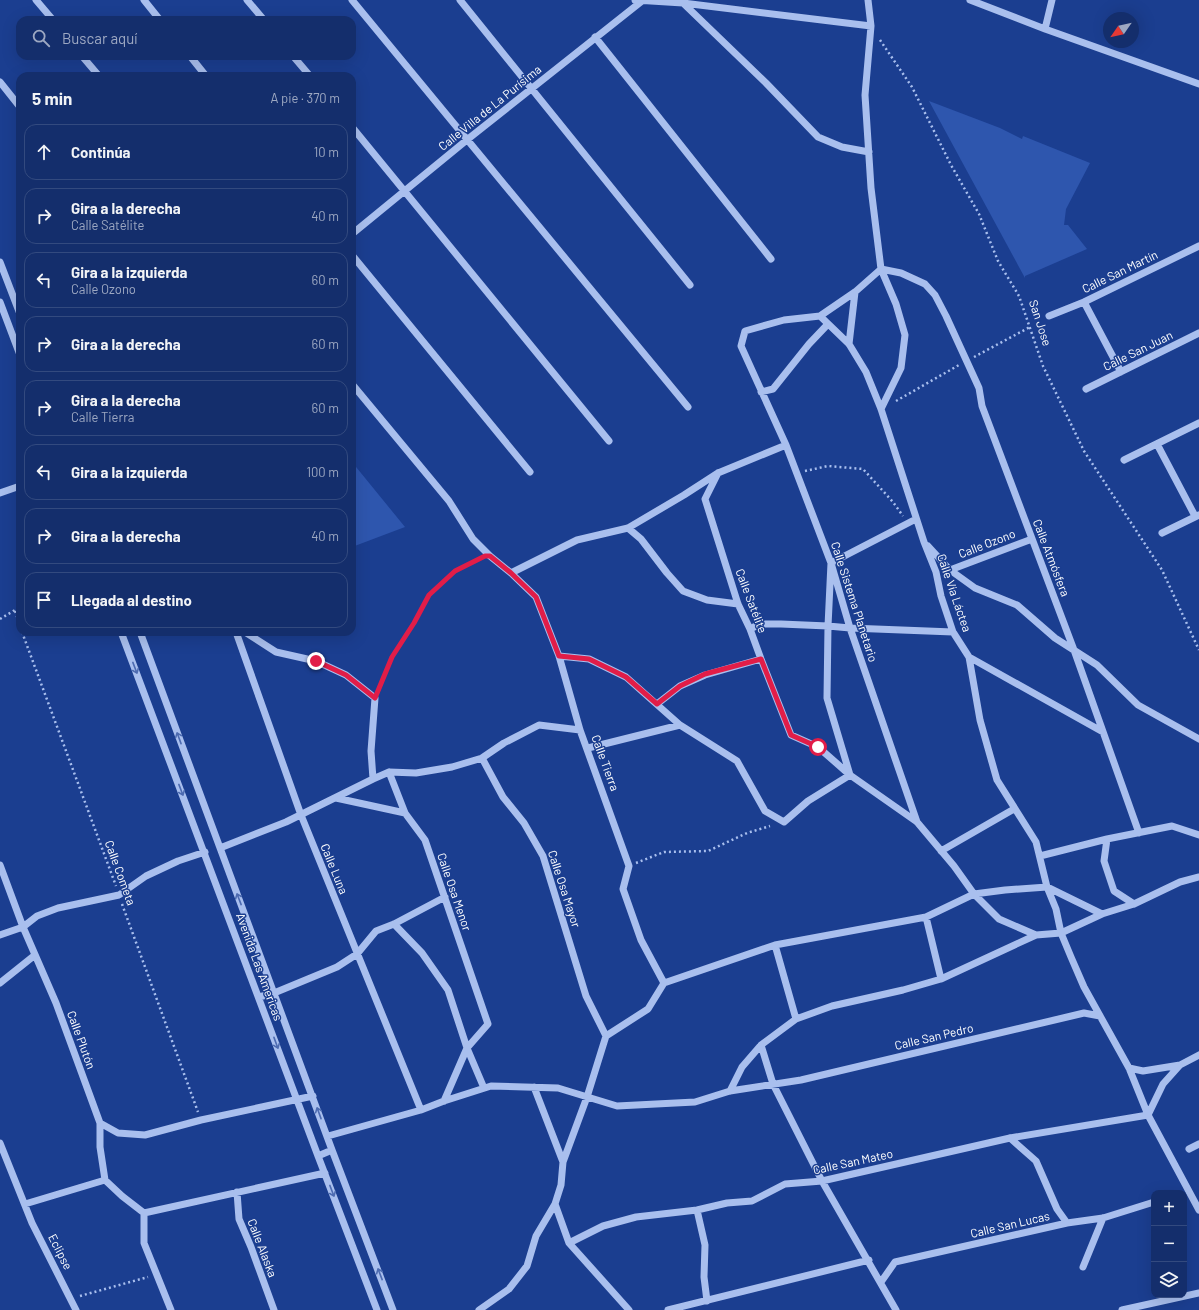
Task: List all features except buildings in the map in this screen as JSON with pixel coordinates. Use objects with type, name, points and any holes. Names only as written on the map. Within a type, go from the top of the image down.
[{"type":"street","points":[[36,0],[50,16]]},
{"type":"street","points":[[144,0],[157,16]]},
{"type":"street","points":[[352,0],[688,407]]},
{"type":"street","points":[[460,0],[690,285]]},
{"type":"street","points":[[635,0],[683,3],[871,26]]},
{"type":"street","points":[[868,0],[871,26],[865,95],[871,188],[881,269],[896,304],[905,335],[901,368],[882,409]]},
{"type":"street","points":[[970,0],[1044,29],[1199,84]]},
{"type":"street","points":[[1044,29],[1052,0]]},
{"type":"street","points":[[248,1],[261,16]]},
{"type":"street","name":"Calle Villa de La Purísima","points":[[356,231],[531,88],[642,1]]},
{"type":"street","points":[[683,3],[766,83],[818,137],[842,147],[869,152]]},
{"type":"street","points":[[595,37],[772,259]]},
{"type":"street","points":[[85,60],[96,72]]},
{"type":"street","points":[[193,60],[203,72]]},
{"type":"street","points":[[296,60],[307,72]]},
{"type":"street","points":[[0,82],[16,102]]},
{"type":"street","points":[[356,132],[609,441]]},
{"type":"street","name":"Calle San Martín","points":[[1049,316],[1084,302],[1199,246]]},
{"type":"street","points":[[356,260],[530,472]]},
{"type":"street","points":[[0,262],[16,304]]},
{"type":"street","points":[[820,316],[856,292],[881,269]]},
{"type":"street","name":"Calle Atmósfera","points":[[881,269],[901,273],[925,284],[935,295],[967,360],[979,388],[982,406],[1074,650],[1139,833]]},
{"type":"street","points":[[849,344],[856,292]]},
{"type":"street","points":[[0,302],[16,344]]},
{"type":"street","points":[[1084,302],[1121,372]]},
{"type":"street","name":"Calle Vía Láctea","points":[[820,316],[849,344],[866,372],[882,409],[916,519],[936,572],[941,596],[953,632],[969,657],[980,720],[997,780],[1036,842],[1047,887],[1056,909],[1061,932],[1084,987],[1129,1068],[1148,1115],[1186,1190]]},
{"type":"street","name":"Calle Sistema Planetario","points":[[820,316],[784,320],[745,331],[741,346],[786,445],[831,563],[850,628],[917,822]]},
{"type":"street","points":[[761,392],[774,389],[809,344],[828,324]]},
{"type":"street","name":"Calle San Juan","points":[[1086,389],[1199,333]]},
{"type":"street","name":"Calle Tierra","points":[[356,389],[449,501],[473,539],[536,597],[559,656],[580,730],[588,748],[629,866]]},
{"type":"street","points":[[1124,460],[1199,423]]},
{"type":"street","points":[[1157,444],[1197,516],[1162,533]]},
{"type":"street","points":[[511,573],[577,540],[628,528],[673,502],[718,473],[786,445]]},
{"type":"street","name":"Calle Satélite","points":[[718,473],[705,499],[738,604],[750,629],[791,735],[818,747],[850,775]]},
{"type":"street","points":[[0,494],[16,488]]},
{"type":"street","points":[[916,519],[831,563],[827,698],[850,775],[917,822],[974,894],[999,919],[1036,935]]},
{"type":"street","points":[[628,528],[641,539],[683,591],[707,600],[738,604]]},
{"type":"street","name":"Calle Ozono","points":[[950,570],[1032,539]]},
{"type":"street","points":[[924,542],[950,570],[975,588],[1017,606],[1055,638],[1097,665],[1138,705],[1199,739]]},
{"type":"street","points":[[750,629],[760,624],[953,632]]},
{"type":"street","name":"Avenida Las Americas","points":[[123,636],[377,1310]]},
{"type":"street","name":"Avenida Las Americas","points":[[141,636],[332,1150],[394,1310]]},
{"type":"street","name":"Calle Luna","points":[[237,636],[301,815],[356,954],[421,1110]]},
{"type":"street","points":[[251,636],[276,652],[316,661],[346,675],[375,698],[371,751],[373,779]]},
{"type":"street","points":[[559,656],[589,659],[626,677],[680,725],[737,760],[765,811],[784,822],[808,800],[850,775]]},
{"type":"street","points":[[969,657],[1103,732]]},
{"type":"street","points":[[657,704],[680,686],[705,674],[761,659]]},
{"type":"street","points":[[220,848],[286,822],[389,772],[416,773],[452,767],[482,758],[504,743],[539,725],[580,730]]},
{"type":"street","points":[[588,748],[680,725]]},
{"type":"street","name":"Calle Osa Mayor","points":[[482,758],[503,797],[524,822],[543,856],[586,996],[606,1036]]},
{"type":"street","name":"Calle Osa Menor","points":[[389,772],[405,813],[425,840],[488,1024],[467,1048]]},
{"type":"street","points":[[336,798],[405,813]]},
{"type":"street","points":[[941,851],[1014,809]]},
{"type":"street","points":[[1040,856],[1107,839],[1172,826],[1199,835]]},
{"type":"street","points":[[1107,839],[1104,861],[1114,891],[1134,904]]},
{"type":"street","points":[[0,935],[22,927],[37,916],[58,908],[119,895],[146,876],[178,861],[205,852]]},
{"type":"street","name":"Calle Plutón","points":[[0,865],[22,927],[56,1003],[100,1123],[100,1146],[105,1180]]},
{"type":"street","points":[[629,866],[623,889],[641,940],[664,983]]},
{"type":"street","points":[[730,1091],[742,1067],[761,1045],[796,1019],[832,1006],[904,990],[941,979],[1036,935],[1061,932],[1102,914],[1134,904],[1180,882],[1199,877]]},
{"type":"street","points":[[479,1310],[509,1289],[527,1266],[536,1236],[555,1204],[561,1185],[563,1162],[587,1097],[606,1036],[648,1009],[664,983],[775,945],[926,917],[974,894],[1047,887],[1102,914]]},
{"type":"street","points":[[259,997],[274,993],[337,967],[356,954],[376,931],[394,924],[445,897]]},
{"type":"street","points":[[926,917],[941,979]]},
{"type":"street","points":[[394,924],[422,954],[448,990],[467,1048],[484,1088]]},
{"type":"street","points":[[775,945],[796,1019]]},
{"type":"street","points":[[0,983],[35,955]]},
{"type":"street","name":"Calle San Pedro","points":[[328,1136],[421,1110],[490,1086],[558,1088],[617,1106],[695,1102],[730,1091],[801,1080],[1084,1013],[1100,1016]]},
{"type":"street","points":[[761,1045],[773,1084],[822,1181],[896,1310]]},
{"type":"street","points":[[444,1101],[467,1048]]},
{"type":"street","points":[[1129,1068],[1143,1071],[1180,1065],[1199,1056]]},
{"type":"street","points":[[1148,1115],[1162,1084],[1180,1065]]},
{"type":"street","points":[[534,1087],[563,1162]]},
{"type":"street","points":[[100,1123],[118,1133],[145,1135],[201,1120],[313,1096]]},
{"type":"street","name":"Calle San Mateo","points":[[569,1243],[603,1226],[636,1217],[697,1210],[727,1203],[752,1201],[785,1184],[822,1181],[1010,1138],[1148,1115]]},
{"type":"street","points":[[1010,1138],[1036,1161],[1058,1209],[1067,1223]]},
{"type":"street","name":"Eclipse","points":[[0,1143],[32,1223],[76,1310]]},
{"type":"street","points":[[1189,1149],[1199,1144]]},
{"type":"street","points":[[318,1156],[332,1150]]},
{"type":"street","points":[[144,1213],[325,1173]]},
{"type":"street","points":[[24,1204],[105,1180],[122,1196],[144,1213]]},
{"type":"street","name":"Calle Alaska","points":[[237,1192],[239,1219],[274,1310]]},
{"type":"street","name":"Calle Vía Láctea","points":[[1187,1192],[1199,1210]]},
{"type":"street","name":"Calle San Lucas","points":[[881,1282],[895,1262],[1067,1223],[1103,1218],[1151,1203]]},
{"type":"street","points":[[555,1204],[569,1243],[629,1310]]},
{"type":"street","points":[[697,1210],[705,1245],[704,1277],[707,1301]]},
{"type":"street","points":[[144,1213],[144,1243],[171,1310]]},
{"type":"street","points":[[1083,1267],[1103,1218]]},
{"type":"street","points":[[668,1310],[868,1260]]},
{"type":"street","points":[[1122,1310],[1199,1293]]},
{"type":"path","name":"San Jose","points":[[871,26],[912,87],[951,165],[979,214],[998,261],[1019,296],[1043,366],[1084,451],[1162,570],[1199,650]]},
{"type":"path","points":[[882,409],[967,360],[1030,327]]},
{"type":"path","points":[[796,473],[828,466],[863,469],[893,502],[908,524]]},
{"type":"path","points":[[375,698],[392,657],[414,623],[429,595],[455,571],[485,556],[490,556]]},
{"type":"path","points":[[0,619],[15,611],[16,614]]},
{"type":"path","name":"Calle Cometa","points":[[23,636],[201,1120]]},
{"type":"path","points":[[629,866],[664,852],[708,851],[747,833],[784,822]]},
{"type":"path","points":[[71,1299],[156,1275]]},
{"type":"shaded area","points":[[929,101],[1000,128],[1022,139],[1023,136],[1090,163],[1066,209],[1064,225],[1068,225],[1087,249],[1025,276],[1025,278]]},
{"type":"shaded area","points":[[356,467],[405,527],[356,545]]},
{"type":"route","points":[[316,661],[346,675],[375,698],[392,657],[414,623],[429,595],[455,571],[485,556],[490,556],[511,573],[536,597],[559,656],[589,659],[626,677],[657,704],[680,686],[705,674],[761,659],[791,735],[818,747]]}]
